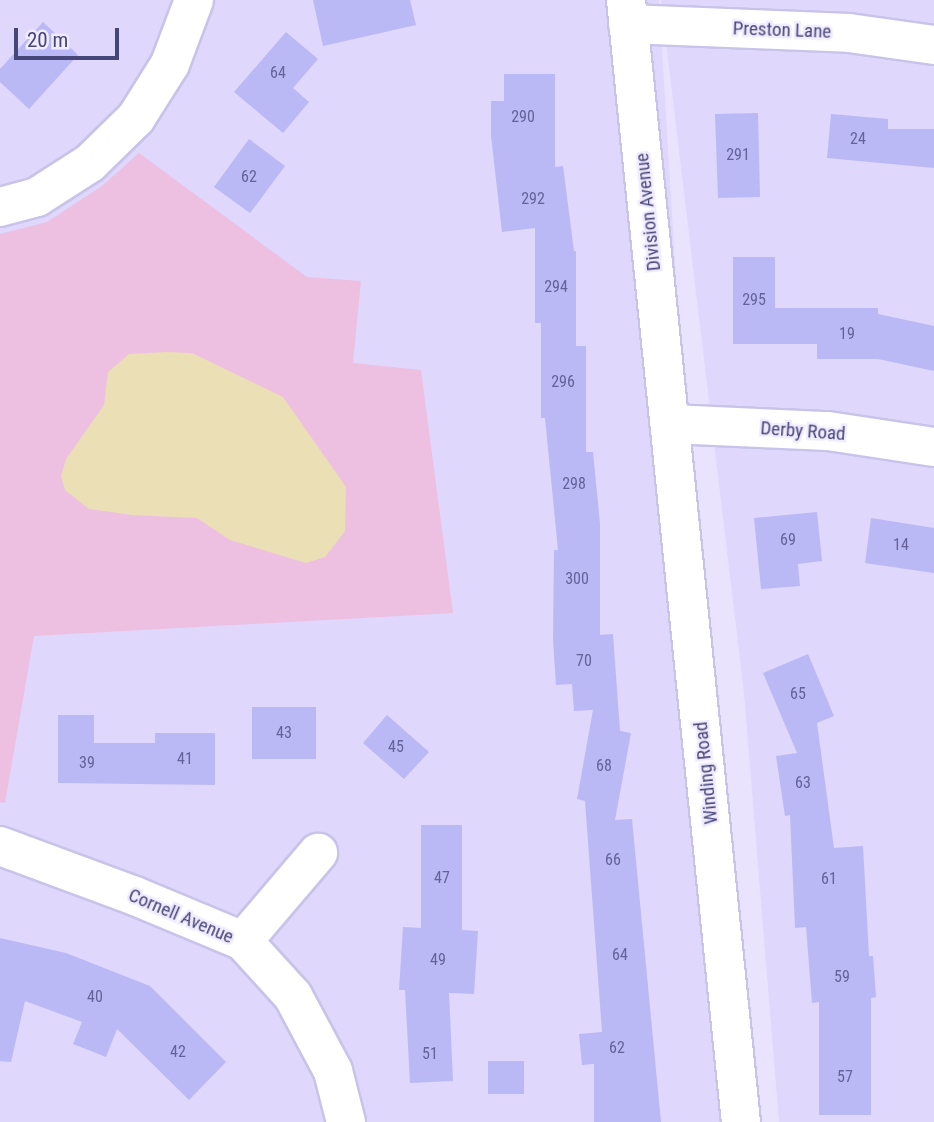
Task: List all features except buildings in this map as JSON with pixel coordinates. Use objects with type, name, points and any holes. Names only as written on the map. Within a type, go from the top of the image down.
[{"type":"street","points":[[0,207],[37,197],[48,191],[90,163],[136,118],[170,64],[194,0]]},
{"type":"street","name":"Preston Lane","points":[[627,12],[849,33],[934,45]]},
{"type":"street","name":"Division Avenue","points":[[627,12],[671,424]]},
{"type":"street","name":"Derby Road","points":[[671,424],[828,431],[934,447]]},
{"type":"street","name":"Winding Road","points":[[671,424],[741,1122]]},
{"type":"street","name":"Cornell Avenue","points":[[0,846],[135,896],[243,941],[293,996],[333,1070],[346,1122]]},
{"type":"street","points":[[243,941],[318,853]]},
{"type":"shaded area","points":[[0,0],[659,0],[727,1122],[0,1122]]},
{"type":"shaded area","points":[[661,0],[934,0],[934,1122],[779,1122],[744,693]]},
{"type":"shaded area","points":[[139,153],[307,277],[361,281],[353,363],[421,370],[453,613],[34,636],[5,803],[0,802],[0,234],[47,222],[102,186]]},
{"type":"shaded area","points":[[192,353],[283,397],[346,487],[345,531],[325,557],[306,563],[230,540],[197,518],[132,515],[89,509],[65,490],[61,476],[66,459],[104,405],[108,372],[129,354]]}]
